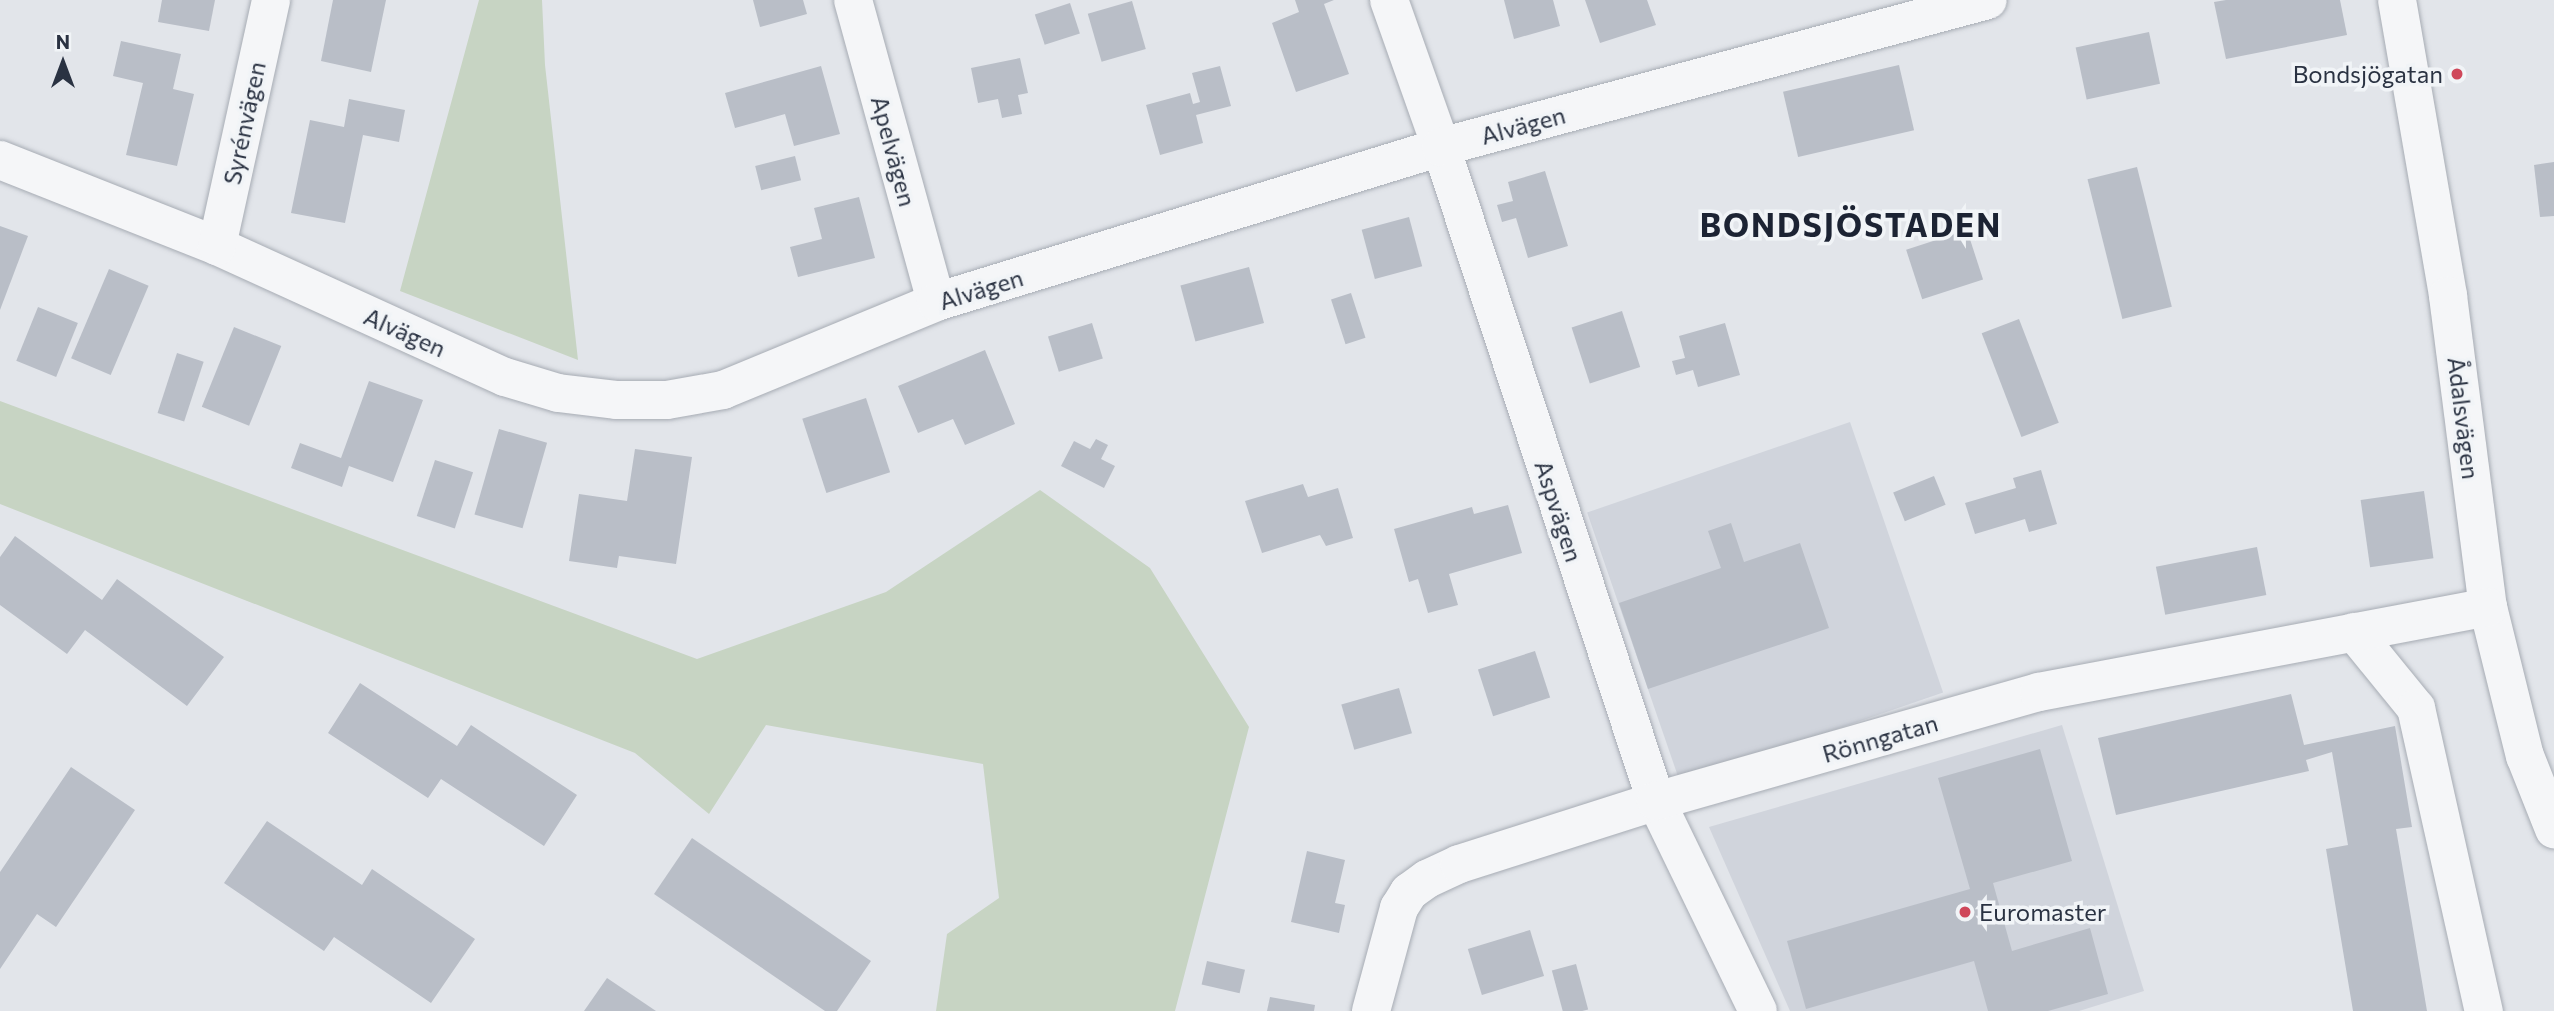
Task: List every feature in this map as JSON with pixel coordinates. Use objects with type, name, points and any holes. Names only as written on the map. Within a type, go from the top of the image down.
[{"type":"street","name":"Syrénvägen","points":[[217,246],[271,0]]},
{"type":"street","name":"Apelvägen","points":[[853,0],[936,302]]},
{"type":"street","name":"Aspvägen","points":[[1389,0],[1441,147],[1656,801],[1758,1011]]},
{"type":"street","name":"Alvägen","points":[[0,160],[217,246],[505,377],[558,393],[616,400],[667,400],[723,390],[936,302],[1441,147],[1923,7],[1989,0]]},
{"type":"street","name":"Ådalsvägen","points":[[2397,0],[2448,296],[2488,607],[2525,756],[2554,829]]},
{"type":"street","name":"Rönngatan","points":[[1371,1011],[1390,930],[1409,892],[1427,879],[1459,864],[1656,801],[2039,692],[2488,607]]},
{"type":"street","points":[[2354,632],[2416,708],[2484,1011]]},
{"type":"shaded area","points":[[1850,422],[1943,692],[1680,783],[1587,513]]},
{"type":"shaded area","points":[[2062,725],[2144,991],[2079,1011],[1790,1011],[1709,827]]},
{"type":"green space","points":[[479,0],[542,0],[545,65],[578,360],[400,291]]},
{"type":"green space","points":[[0,401],[697,659],[886,592],[1040,490],[1150,568],[1249,727],[1175,1011],[936,1011],[947,934],[999,898],[983,764],[766,725],[709,814],[635,753],[0,504]]},
{"type":"building","points":[[162,0],[215,0],[209,31],[158,22]]},
{"type":"building","points":[[333,0],[386,0],[371,72],[321,61]]},
{"type":"building","points":[[753,0],[803,0],[807,14],[760,27]]},
{"type":"building","points":[[1295,0],[1334,0],[1324,4],[1349,74],[1296,92],[1272,23],[1299,12]]},
{"type":"building","points":[[1504,0],[1553,0],[1560,26],[1514,39]]},
{"type":"building","points":[[1585,0],[1647,0],[1656,25],[1600,43]]},
{"type":"building","points":[[2340,0],[2347,35],[2226,59],[2214,2]]},
{"type":"building","points":[[1132,1],[1146,49],[1102,62],[1088,14]]},
{"type":"building","points":[[1070,3],[1080,33],[1045,45],[1035,14]]},
{"type":"building","points":[[2149,32],[2160,84],[2087,99],[2076,48]]},
{"type":"building","points":[[121,41],[181,54],[173,89],[194,94],[177,166],[126,155],[143,83],[113,76]]},
{"type":"building","points":[[1020,58],[1028,93],[1018,95],[1022,114],[1002,118],[998,99],[978,103],[971,68]]},
{"type":"building","points":[[1899,65],[1914,130],[1798,157],[1783,92]]},
{"type":"building","points":[[821,66],[840,134],[794,146],[785,114],[735,128],[725,93]]},
{"type":"building","points":[[1220,66],[1231,106],[1196,115],[1203,143],[1160,155],[1146,105],[1190,93],[1193,104],[1200,102],[1192,73]]},
{"type":"building","points":[[349,99],[405,110],[399,142],[363,135],[345,223],[291,213],[310,120],[344,127]]},
{"type":"building","points":[[795,156],[801,180],[761,190],[755,166]]},
{"type":"building","points":[[2554,162],[2554,216],[2540,217],[2534,165]]},
{"type":"building","points":[[2137,167],[2172,307],[2122,319],[2088,179]]},
{"type":"building","points":[[1545,171],[1568,246],[1528,258],[1516,218],[1502,222],[1497,205],[1513,201],[1508,182]]},
{"type":"building","points":[[859,197],[875,258],[798,277],[790,247],[822,239],[814,208]]},
{"type":"building","points":[[1409,217],[1422,266],[1375,279],[1362,230]]},
{"type":"building","points":[[0,226],[28,236],[0,310]]},
{"type":"building","points":[[1967,230],[1983,279],[1922,299],[1906,250]]},
{"type":"building","points":[[1249,267],[1264,323],[1195,341],[1180,285]]},
{"type":"building","points":[[109,269],[149,286],[111,375],[71,358]]},
{"type":"building","points":[[1351,293],[1366,338],[1346,344],[1331,299]]},
{"type":"building","points":[[38,307],[78,323],[56,377],[16,361]]},
{"type":"building","points":[[1622,311],[1640,367],[1590,383],[1572,327]]},
{"type":"building","points":[[2019,319],[2059,423],[2021,437],[1982,333]]},
{"type":"building","points":[[1092,323],[1103,358],[1059,372],[1048,336]]},
{"type":"building","points":[[1725,323],[1740,375],[1698,387],[1693,370],[1676,375],[1672,361],[1685,358],[1679,336]]},
{"type":"building","points":[[234,327],[281,346],[249,426],[202,407]]},
{"type":"building","points":[[985,350],[1015,424],[965,445],[953,419],[918,433],[898,386]]},
{"type":"building","points":[[177,353],[204,362],[184,422],[158,413]]},
{"type":"building","points":[[369,381],[423,400],[393,482],[349,466],[342,487],[291,468],[300,443],[341,458]]},
{"type":"building","points":[[866,398],[890,472],[826,493],[802,419]]},
{"type":"building","points":[[499,429],[547,443],[523,528],[474,515]]},
{"type":"building","points":[[1096,439],[1108,445],[1101,459],[1115,466],[1104,488],[1061,466],[1074,441],[1090,449]]},
{"type":"building","points":[[635,449],[692,457],[676,564],[619,556],[617,568],[569,561],[579,494],[627,501]]},
{"type":"building","points":[[435,460],[473,472],[455,528],[417,516]]},
{"type":"building","points":[[2041,470],[2057,524],[2029,532],[2025,519],[1975,534],[1965,503],[2016,488],[2013,478]]},
{"type":"building","points":[[1934,476],[1946,505],[1905,521],[1893,492]]},
{"type":"building","points":[[1303,484],[1308,497],[1338,488],[1353,538],[1326,546],[1320,535],[1262,553],[1245,501]]},
{"type":"building","points":[[2424,491],[2433,558],[2370,567],[2361,500]]},
{"type":"building","points":[[1508,505],[1522,553],[1449,574],[1458,605],[1428,613],[1418,579],[1409,582],[1394,529],[1472,507],[1474,514]]},
{"type":"building","points":[[1731,523],[1744,562],[1800,543],[1829,628],[1648,689],[1619,603],[1721,568],[1708,531]]},
{"type":"building","points":[[15,536],[102,600],[117,579],[224,657],[187,706],[85,630],[67,654],[0,605],[0,557]]},
{"type":"building","points":[[2257,547],[2266,595],[2165,615],[2156,567]]},
{"type":"building","points":[[1535,651],[1550,698],[1493,716],[1478,670]]},
{"type":"building","points":[[360,683],[457,746],[471,725],[577,795],[544,846],[441,779],[428,798],[328,733]]},
{"type":"building","points":[[1399,688],[1412,733],[1354,750],[1341,705]]},
{"type":"building","points":[[2291,694],[2304,745],[2395,726],[2412,827],[2396,829],[2427,1011],[2353,1011],[2326,849],[2348,845],[2332,752],[2306,760],[2309,771],[2116,815],[2098,738]]},
{"type":"building","points":[[2040,749],[2072,861],[1993,883],[2012,951],[2090,928],[2108,994],[2048,1011],[1988,1011],[1974,961],[1806,1009],[1787,941],[1970,889],[1938,778]]},
{"type":"building","points":[[71,767],[135,810],[56,927],[37,914],[0,969],[0,872]]},
{"type":"building","points":[[267,821],[362,885],[372,869],[475,939],[431,1003],[334,937],[324,951],[224,883]]},
{"type":"building","points":[[692,838],[871,961],[837,1011],[825,1011],[654,894]]},
{"type":"building","points":[[1307,851],[1345,860],[1335,903],[1345,905],[1339,933],[1291,922]]},
{"type":"building","points":[[1530,930],[1544,976],[1482,995],[1468,949]]},
{"type":"building","points":[[1207,961],[1245,970],[1240,993],[1202,984]]},
{"type":"building","points":[[1576,964],[1588,1009],[1563,1011],[1552,970]]},
{"type":"building","points":[[607,978],[656,1011],[584,1011]]},
{"type":"building","points":[[1270,997],[1315,1005],[1314,1011],[1267,1011]]},
{"type":"place","name":"Bondsjögatan","points":[[2457,74]]},
{"type":"place","name":"Euromaster","points":[[1965,912]]},
{"type":"district","name":"BONDSJÖSTADEN","points":[[1851,224]]}]
